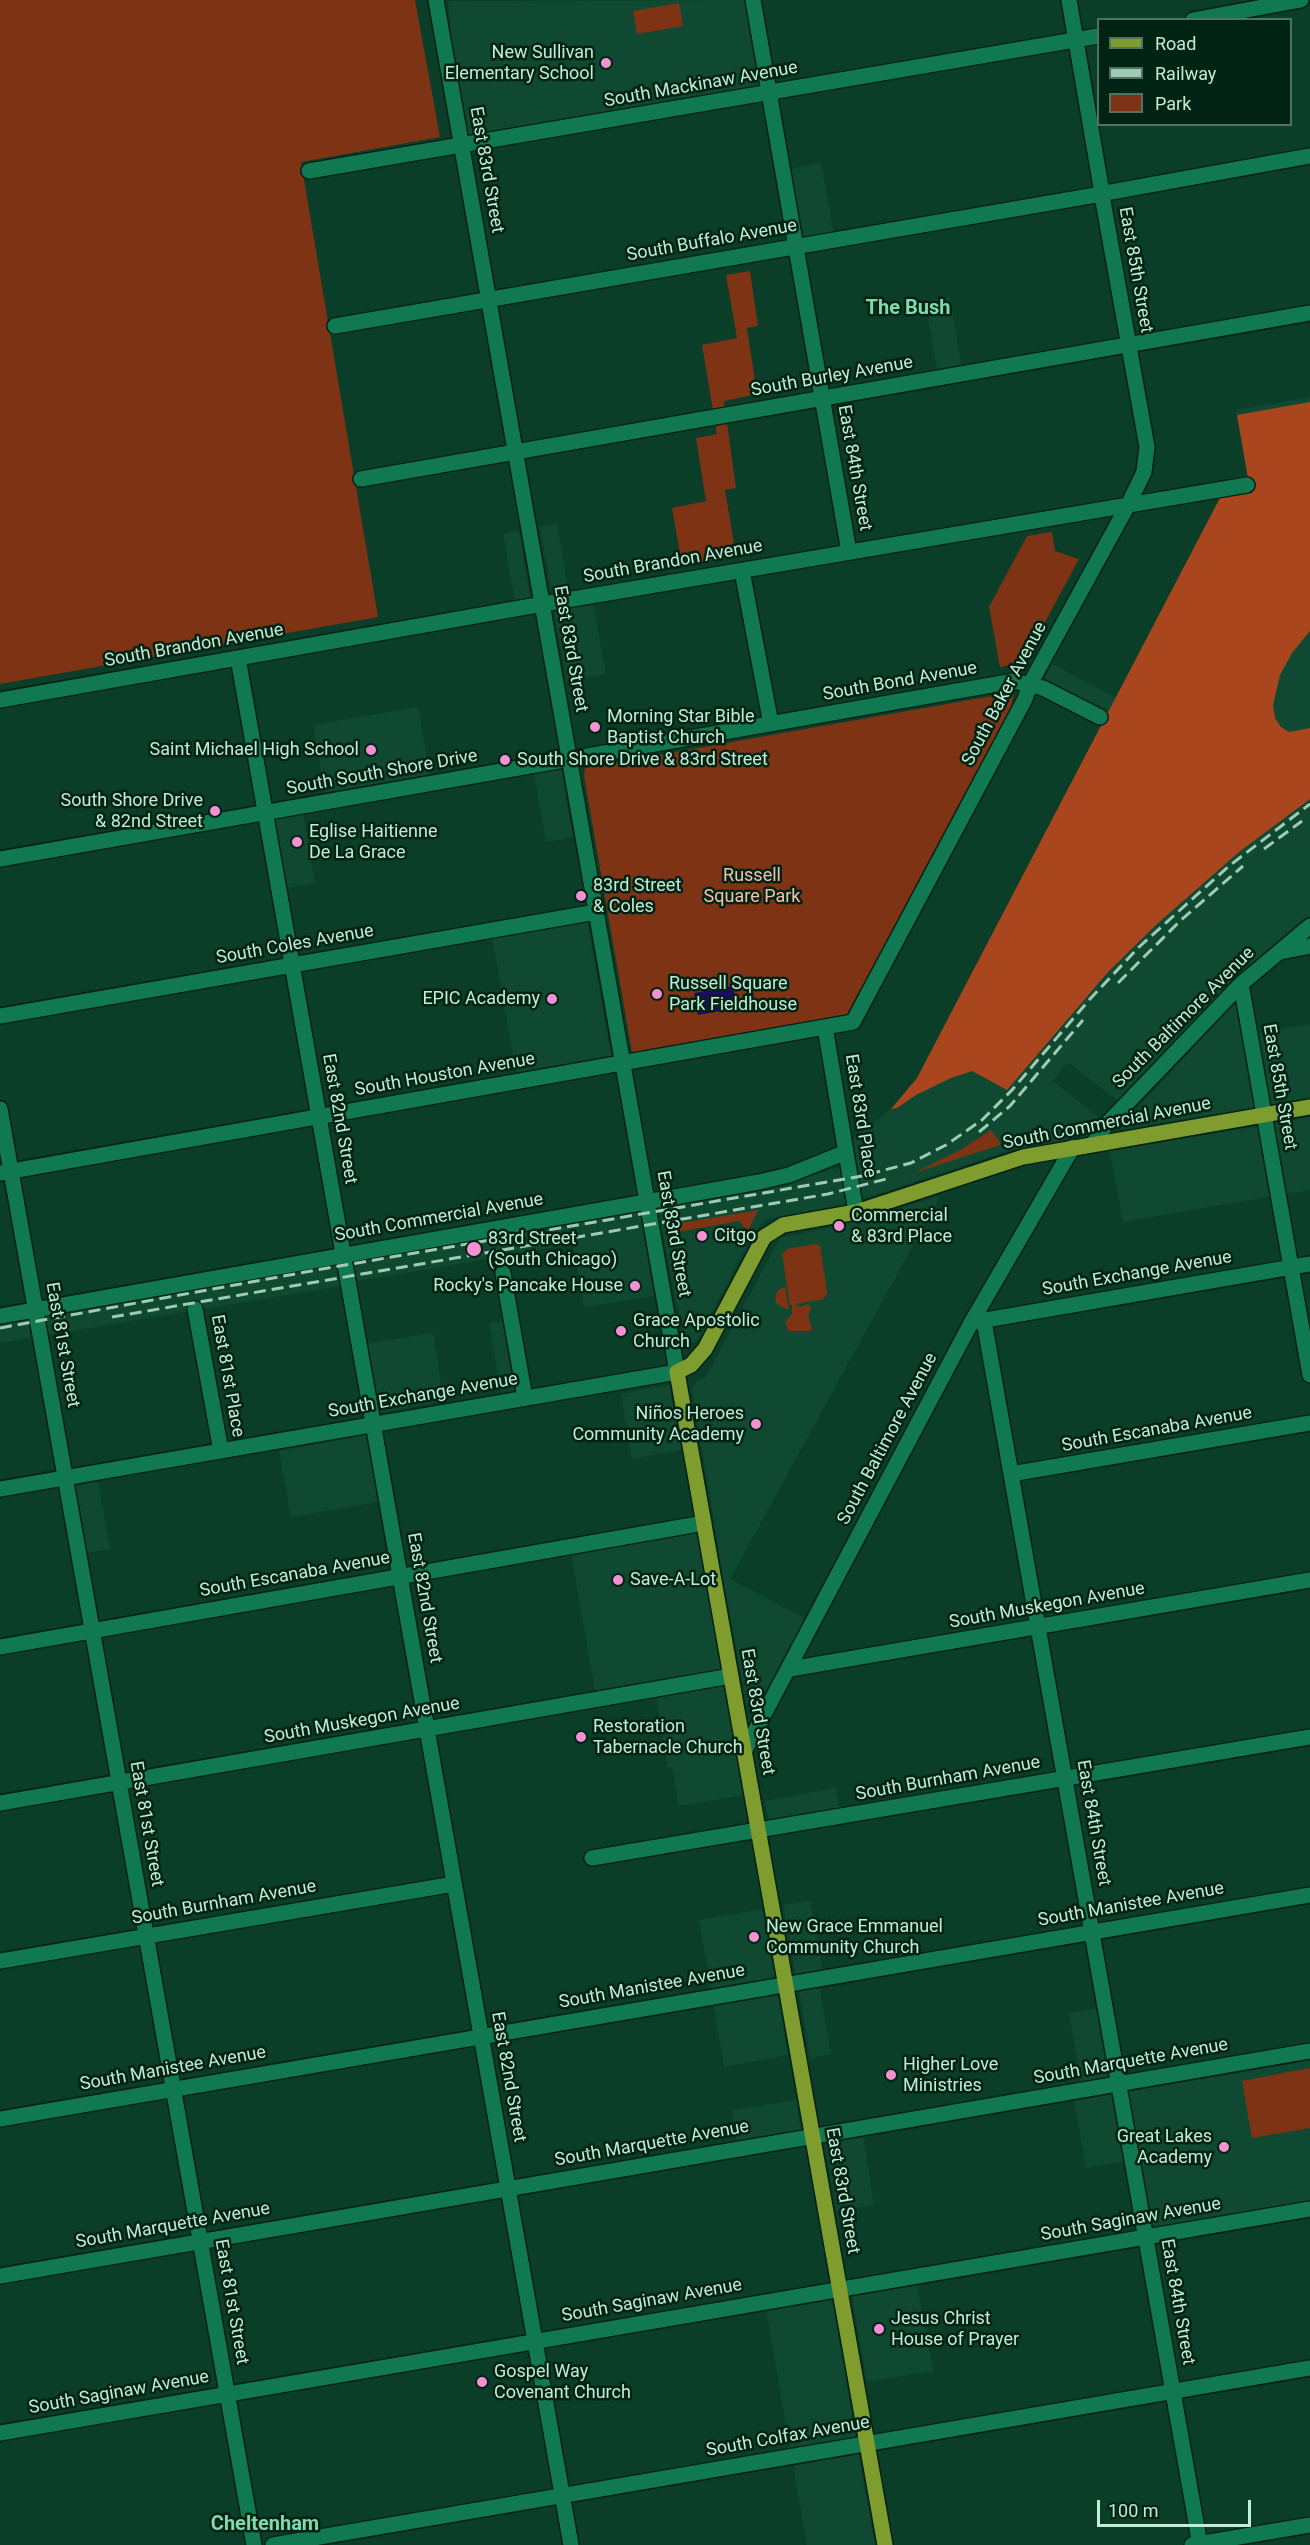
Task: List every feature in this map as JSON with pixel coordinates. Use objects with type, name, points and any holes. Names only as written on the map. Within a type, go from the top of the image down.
[{"type":"main road","name":"South Commercial Avenue","points":[[775,1228],[856,1212],[1005,1162],[1073,1147],[1310,1107]]},
{"type":"main road","name":"South Exchange Avenue","points":[[677,1372],[691,1365],[705,1349],[759,1245],[775,1228]]},
{"type":"main road","name":"East 83rd Street","points":[[677,1372],[885,2545]]},
{"type":"street","name":"East 83rd Street","points":[[436,0],[677,1372]]},
{"type":"street","name":"East 84th Street","points":[[753,0],[849,552]]},
{"type":"street","name":"East 85th Street","points":[[1069,0],[1129,345]]},
{"type":"street","points":[[1203,18],[1301,0]]},
{"type":"street","name":"South Mackinaw Avenue","points":[[309,171],[1097,36]]},
{"type":"street","name":"South Buffalo Avenue","points":[[335,326],[1103,194],[1310,156]]},
{"type":"street","name":"South Burley Avenue","points":[[361,479],[1310,313]]},
{"type":"street","name":"South Baker Avenue","points":[[825,1027],[853,1022],[1144,472],[1147,457],[1129,345]]},
{"type":"street","name":"South Brandon Avenue","points":[[0,700],[543,604],[1247,485]]},
{"type":"street","points":[[742,570],[771,724]]},
{"type":"street","name":"East 82nd Street","points":[[238,658],[571,2545]]},
{"type":"street","name":"South Bond Avenue","points":[[771,724],[1014,681],[1043,688],[1100,717]]},
{"type":"street","name":"South South Shore Drive","points":[[0,860],[771,724]]},
{"type":"street","name":"South Coles Avenue","points":[[0,1016],[596,912]]},
{"type":"street","name":"South Baltimore Avenue","points":[[1093,1144],[1106,1125],[1241,984],[1310,926]]},
{"type":"street","points":[[1277,952],[1310,946]]},
{"type":"street","name":"East 85th Street","points":[[1241,984],[1310,1375]]},
{"type":"street","name":"South Houston Avenue","points":[[6,1172],[825,1027]]},
{"type":"street","name":"East 83rd Place","points":[[825,1027],[856,1212]]},
{"type":"street","name":"East 81st Street","points":[[0,1109],[6,1172],[36,1309],[254,2545]]},
{"type":"street","name":"South Baltimore Avenue","points":[[744,1752],[1073,1147]]},
{"type":"street","name":"South Commercial Avenue","points":[[0,1316],[773,1179],[846,1152]]},
{"type":"street","name":"South Exchange Avenue","points":[[978,1322],[1310,1264]]},
{"type":"street","points":[[503,1273],[525,1398]]},
{"type":"street","name":"East 81st Place","points":[[195,1309],[221,1451]]},
{"type":"street","name":"East 84th Street","points":[[978,1322],[1011,1474],[1173,2391],[1197,2545]]},
{"type":"street","name":"South Exchange Avenue","points":[[0,1489],[677,1372]]},
{"type":"street","name":"South Escanaba Avenue","points":[[1011,1474],[1310,1423]]},
{"type":"street","name":"South Escanaba Avenue","points":[[0,1647],[704,1523]]},
{"type":"street","name":"South Muskegon Avenue","points":[[790,1669],[1310,1580]]},
{"type":"street","name":"South Muskegon Avenue","points":[[0,1803],[731,1676]]},
{"type":"street","name":"South Burnham Avenue","points":[[592,1858],[759,1832],[1310,1737]]},
{"type":"street","name":"South Burnham Avenue","points":[[0,1961],[454,1884]]},
{"type":"street","name":"South Manistee Avenue","points":[[0,2119],[1310,1895]]},
{"type":"street","name":"South Marquette Avenue","points":[[0,2276],[1310,2051]]},
{"type":"street","name":"South Saginaw Avenue","points":[[0,2433],[1310,2209]]},
{"type":"street","name":"South Colfax Avenue","points":[[273,2545],[1310,2368]]},
{"type":"street","points":[[1197,2545],[1310,2525]]},
{"type":"shaded area","name":"New Sullivan Elementary School","points":[[746,0],[761,90],[469,140],[451,36],[448,1]]},
{"type":"shaded area","points":[[821,163],[834,234],[801,240],[788,169]]},
{"type":"shaded area","points":[[950,297],[961,365],[937,369],[925,301]]},
{"type":"shaded area","points":[[1310,397],[1310,917],[1228,987],[1173,1041],[1119,1102],[1068,1062],[1053,1081],[1103,1121],[1088,1135],[1007,1151],[868,1197],[861,1197],[850,1141],[891,1109],[917,1078],[1108,713],[1044,680],[1052,664],[1116,698],[1222,494],[1250,490],[1236,410]]},
{"type":"shaded area","points":[[1310,402],[1310,631],[1292,653],[1280,675],[1273,705],[1275,718],[1281,727],[1289,732],[1310,728],[1310,799],[1239,852],[1157,924],[1108,972],[1007,1090],[972,1071],[951,1078],[916,1095],[897,1108],[891,1109],[917,1078],[1222,494],[1250,490],[1237,415]]},
{"type":"shaded area","points":[[557,524],[569,594],[553,597],[540,527]]},
{"type":"shaded area","points":[[519,531],[530,598],[515,601],[503,534]]},
{"type":"shaded area","points":[[593,603],[606,674],[567,681],[554,610]]},
{"type":"shaded area","name":"Saint Michael High School","points":[[418,707],[430,775],[325,793],[313,725]]},
{"type":"shaded area","points":[[561,768],[573,837],[546,842],[534,773]]},
{"type":"shaded area","points":[[303,813],[315,883],[283,889],[271,819]]},
{"type":"shaded area","name":"EPIC Academy","points":[[587,920],[612,1061],[517,1077],[492,937]]},
{"type":"shaded area","points":[[733,986],[737,1008],[698,1015],[694,993]]},
{"type":"shaded area","points":[[1238,1000],[1256,1107],[1117,1130]]},
{"type":"shaded area","points":[[1310,1024],[1310,1097],[1270,1104],[1257,1033]]},
{"type":"shaded area","points":[[1310,1117],[1310,1190],[1285,1194],[1273,1124]]},
{"type":"shaded area","points":[[1259,1126],[1272,1196],[1123,1222],[1110,1151]]},
{"type":"shaded area","points":[[840,1167],[847,1201],[841,1205],[765,1219],[752,1236],[697,1340],[690,1344],[684,1341],[658,1207],[769,1188]]},
{"type":"shaded area","name":"Niños Heroes Community Academy","points":[[940,1196],[730,1579],[806,1619],[759,1709],[751,1710],[747,1704],[725,1588],[692,1388],[697,1381],[706,1377],[780,1238],[854,1222]]},
{"type":"shaded area","points":[[639,1208],[654,1296],[584,1307],[573,1244],[353,1282],[349,1258]]},
{"type":"shaded area","points":[[337,1260],[341,1286],[47,1335],[43,1312]]},
{"type":"shaded area","points":[[30,1314],[34,1337],[0,1343],[0,1319]]},
{"type":"shaded area","points":[[511,1320],[524,1388],[501,1392],[489,1323]]},
{"type":"shaded area","points":[[433,1333],[444,1401],[376,1413],[364,1344]]},
{"type":"shaded area","points":[[669,1385],[681,1450],[632,1459],[621,1394]]},
{"type":"shaded area","points":[[367,1435],[379,1502],[291,1517],[279,1451]]},
{"type":"shaded area","points":[[98,1482],[110,1549],[85,1553],[73,1487]]},
{"type":"shaded area","points":[[697,1532],[722,1673],[596,1695],[571,1554]]},
{"type":"shaded area","points":[[724,1686],[743,1795],[679,1806],[672,1767],[668,1768],[656,1698]]},
{"type":"shaded area","points":[[836,1788],[840,1810],[769,1822],[765,1801]]},
{"type":"shaded area","points":[[810,1901],[823,1971],[796,1975],[783,1905]]},
{"type":"shaded area","points":[[762,1909],[775,1980],[711,1990],[699,1920]]},
{"type":"shaded area","points":[[819,1986],[831,2054],[810,2058],[799,1990]]},
{"type":"shaded area","points":[[777,1991],[788,2055],[724,2067],[713,2003]]},
{"type":"shaded area","points":[[1099,2008],[1112,2079],[1081,2084],[1069,2013]]},
{"type":"shaded area","name":"Great Lakes Academy","points":[[1310,2060],[1310,2203],[1153,2230],[1128,2091]]},
{"type":"shaded area","points":[[1114,2093],[1126,2161],[1086,2168],[1074,2100]]},
{"type":"shaded area","points":[[796,2100],[801,2131],[737,2142],[732,2110]]},
{"type":"shaded area","points":[[863,2136],[874,2205],[837,2211],[825,2143]]},
{"type":"shaded area","points":[[917,2285],[933,2371],[867,2382],[852,2295]]},
{"type":"shaded area","points":[[832,2298],[856,2438],[790,2449],[766,2309]]},
{"type":"shaded area","points":[[858,2452],[875,2545],[807,2545],[793,2464]]},
{"type":"green space","points":[[0,0],[415,0],[440,137],[301,162],[378,617],[0,684]]},
{"type":"green space","points":[[679,3],[683,26],[637,34],[633,11]]},
{"type":"green space","points":[[750,271],[758,326],[747,328],[757,394],[724,401],[736,488],[725,490],[736,556],[682,565],[672,508],[706,501],[696,438],[717,434],[702,345],[737,338],[726,275]]},
{"type":"green space","points":[[1052,532],[1055,551],[1079,559],[1023,663],[1000,667],[989,607],[1027,536]]},
{"type":"green space","name":"Russell Square Park","points":[[1009,693],[1013,697],[1011,708],[846,1018],[635,1054],[632,1052],[584,776],[585,768]]},
{"type":"green space","points":[[991,1130],[1000,1145],[914,1173],[962,1149]]},
{"type":"green space","points":[[758,1210],[748,1231],[739,1221],[678,1232],[671,1239],[669,1225]]},
{"type":"green space","points":[[816,1244],[820,1246],[827,1292],[824,1299],[795,1304],[801,1307],[808,1304],[811,1308],[808,1316],[812,1329],[789,1331],[785,1322],[792,1314],[792,1305],[790,1305],[782,1254],[787,1249]]},
{"type":"green space","points":[[785,1287],[789,1309],[777,1304],[775,1297],[778,1290]]},
{"type":"green space","points":[[1310,2068],[1310,2128],[1252,2138],[1242,2081]]},
{"type":"railway","points":[[0,1328],[322,1269],[862,1176],[911,1163],[946,1145],[982,1120],[1012,1090],[1090,999],[1139,947],[1229,866],[1310,804]]},
{"type":"railway","points":[[1264,849],[1302,821]]},
{"type":"railway","points":[[1118,983],[1180,921],[1243,866]]},
{"type":"railway","points":[[979,1132],[1010,1106],[1083,1020]]},
{"type":"railway","points":[[112,1317],[828,1194],[886,1179]]},
{"type":"place","name":"New Sullivan Elementary School","points":[[606,63]]},
{"type":"place","name":"Morning Star Bible Baptist Church","points":[[595,727]]},
{"type":"place","name":"Saint Michael High School","points":[[371,750]]},
{"type":"place","name":"South Shore Drive & 83rd Street","points":[[505,760]]},
{"type":"place","name":"South Shore Drive & 82nd Street","points":[[215,811]]},
{"type":"place","name":"Eglise Haitienne De La Grace","points":[[297,842]]},
{"type":"place","name":"83rd Street & Coles","points":[[581,896]]},
{"type":"place","name":"Russell Square Park Fieldhouse","points":[[657,994]]},
{"type":"place","name":"EPIC Academy","points":[[552,999]]},
{"type":"place","name":"Commercial & 83rd Place","points":[[839,1226]]},
{"type":"place","name":"Citgo","points":[[702,1236]]},
{"type":"place","name":"83rd Street (South Chicago)","points":[[474,1249]]},
{"type":"place","name":"Rocky's Pancake House","points":[[635,1286]]},
{"type":"place","name":"Grace Apostolic Church","points":[[621,1331]]},
{"type":"place","name":"Niños Heroes Community Academy","points":[[756,1424]]},
{"type":"place","name":"Save-A-Lot","points":[[618,1580]]},
{"type":"place","name":"Restoration Tabernacle Church","points":[[581,1737]]},
{"type":"place","name":"New Grace Emmanuel Community Church","points":[[754,1937]]},
{"type":"place","name":"Higher Love Ministries","points":[[891,2075]]},
{"type":"place","name":"Great Lakes Academy","points":[[1224,2147]]},
{"type":"place","name":"Jesus Christ House of Prayer","points":[[879,2329]]},
{"type":"place","name":"Gospel Way Covenant Church","points":[[482,2382]]},
{"type":"district","name":"The Bush","points":[[908,309]]},
{"type":"district","name":"Cheltenham","points":[[265,2525]]}]
